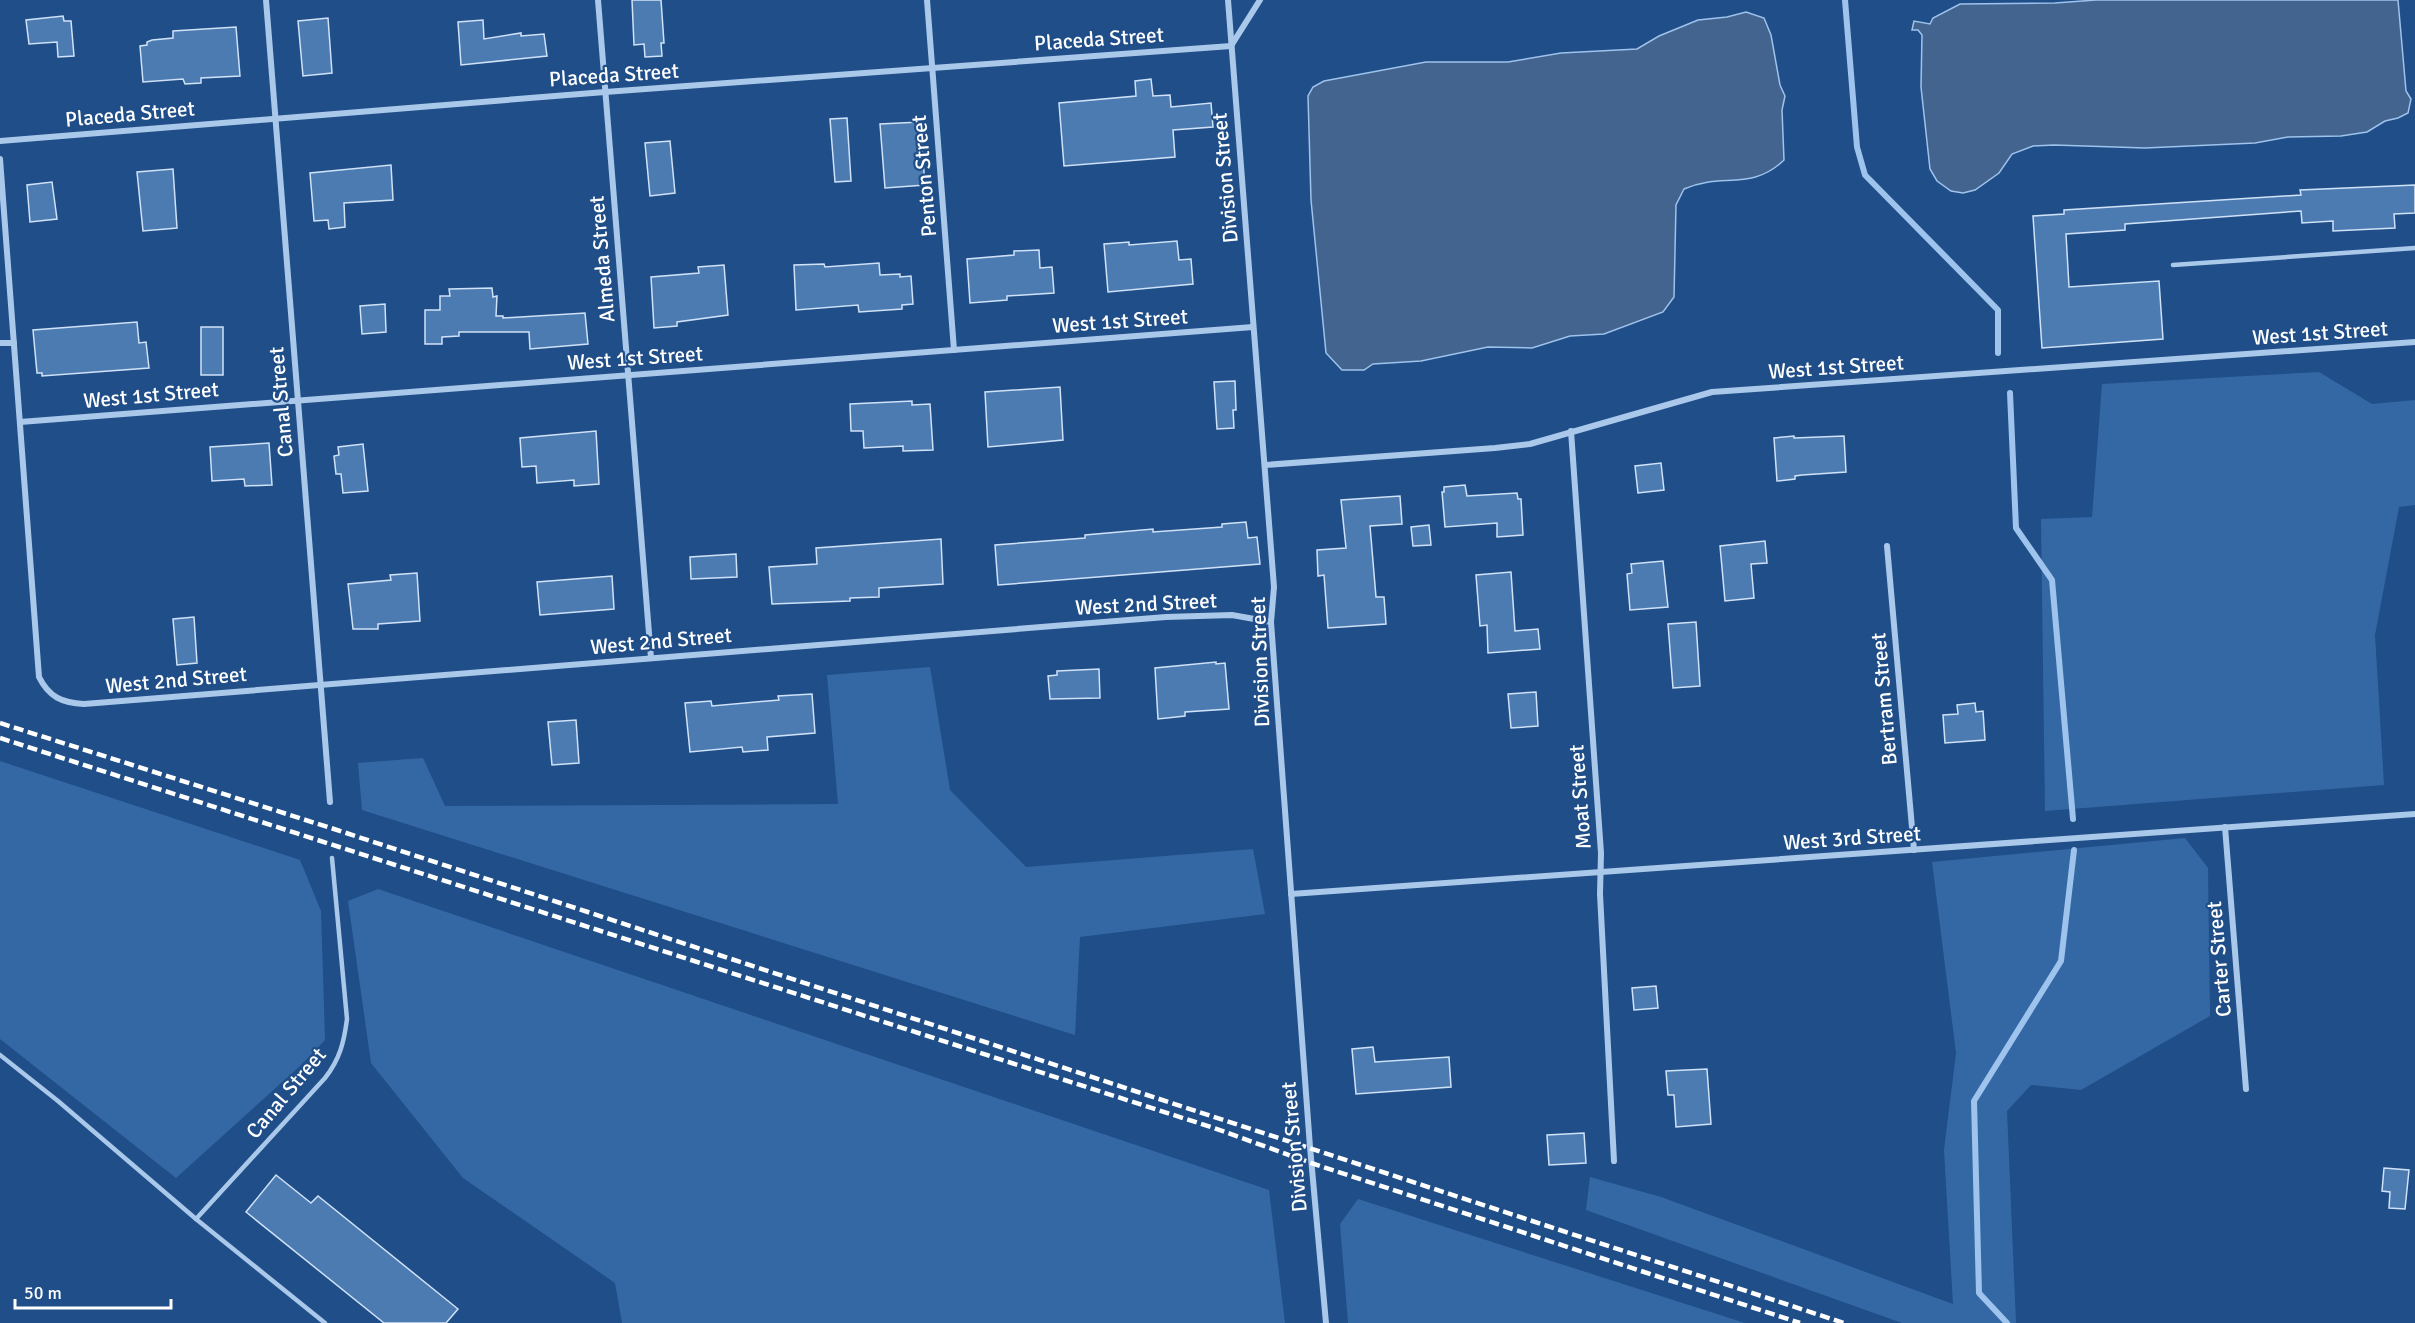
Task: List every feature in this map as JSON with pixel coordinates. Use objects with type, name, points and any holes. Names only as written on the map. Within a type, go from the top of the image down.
[{"type":"street","name":"Canal Street","points":[[266,0],[330,802]]},
{"type":"street","name":"Almeda Street","points":[[598,0],[651,658]]},
{"type":"street","name":"Penton Street","points":[[927,0],[954,350]]},
{"type":"street","name":"Division Street","points":[[1228,0],[1274,587],[1271,622],[1310,1155],[1326,1323]]},
{"type":"street","points":[[1231,46],[1260,0]]},
{"type":"street","name":"Placeda Street","points":[[0,141],[605,92],[1231,46]]},
{"type":"street","points":[[0,159],[20,422]]},
{"type":"street","name":"West 1st Street","points":[[20,422],[1253,327]]},
{"type":"street","name":"West 1st Street","points":[[1265,465],[1530,444],[1712,392],[2415,342]]},
{"type":"street","points":[[0,343],[14,343]]},
{"type":"street","name":"West 2nd Street","points":[[20,422],[39,677],[44,689],[54,698],[69,703],[84,704],[1166,617],[1232,615],[1271,622]]},
{"type":"street","name":"Moat Street","points":[[1571,431],[1600,841],[1614,1161]]},
{"type":"street","name":"Bertram Street","points":[[1887,546],[1914,850]]},
{"type":"street","name":"West 3rd Street","points":[[1291,894],[2415,814]]},
{"type":"street","name":"Carter Street","points":[[2225,827],[2246,1089]]},
{"type":"lane","points":[[2173,265],[2415,248]]},
{"type":"lane","name":"Canal Street","points":[[196,1219],[325,1078],[333,1068],[344,1045],[347,1019],[332,858]]},
{"type":"lane","points":[[0,1055],[58,1101],[196,1219],[325,1323]]},
{"type":"shaded area","points":[[2096,0],[2398,0],[2406,91],[2411,99],[2408,113],[2385,121],[2367,132],[2341,136],[2288,137],[2255,143],[2145,148],[2033,146],[2012,154],[1999,173],[1975,190],[1963,193],[1951,191],[1937,181],[1930,169],[1921,87],[1922,35],[1918,30],[1912,30],[1914,21],[1930,24],[1933,18],[1960,4]]},
{"type":"shaded area","points":[[1746,12],[1764,18],[1771,35],[1780,85],[1785,96],[1782,110],[1784,160],[1760,176],[1698,184],[1684,189],[1676,205],[1674,297],[1663,312],[1604,334],[1570,336],[1532,348],[1488,347],[1421,361],[1373,364],[1364,370],[1342,370],[1326,353],[1311,200],[1308,96],[1313,87],[1324,81],[1426,62],[1508,62],[1561,53],[1637,49],[1659,36],[1698,20],[1727,17]]},
{"type":"shaded area","points":[[2319,372],[2372,404],[2415,400],[2415,505],[2399,507],[2375,635],[2384,785],[2045,811],[2041,519],[2092,517],[2102,384]]},
{"type":"shaded area","points":[[930,667],[950,790],[1026,867],[1253,849],[1265,914],[1080,937],[1075,1035],[362,810],[358,763],[423,758],[445,806],[838,804],[827,675]]},
{"type":"shaded area","points":[[0,761],[300,860],[321,911],[325,1040],[301,1065],[176,1178],[0,1039]]},
{"type":"shaded area","points":[[2185,838],[2208,868],[2210,1016],[2081,1090],[2031,1085],[2007,1111],[2016,1323],[1902,1323],[1586,1210],[1590,1177],[1661,1197],[1953,1304],[1944,1150],[1956,1053],[1932,862]]},
{"type":"shaded area","points":[[378,889],[1269,1190],[1285,1323],[622,1323],[615,1283],[463,1178],[371,1063],[348,901]]},
{"type":"shaded area","points":[[1358,1199],[1745,1323],[1348,1323],[1340,1224]]},
{"type":"building","points":[[632,0],[661,0],[664,43],[661,43],[662,56],[645,57],[644,44],[634,45]]},
{"type":"building","points":[[63,16],[64,21],[71,21],[74,56],[58,57],[57,42],[29,44],[26,20]]},
{"type":"building","points":[[328,18],[332,73],[303,76],[298,21]]},
{"type":"building","points":[[483,20],[484,39],[521,33],[521,36],[544,34],[547,56],[461,65],[458,22]]},
{"type":"building","points":[[236,27],[240,76],[201,78],[201,83],[185,84],[183,79],[143,82],[140,46],[147,45],[147,42],[152,40],[173,38],[173,31]]},
{"type":"building","points":[[1151,79],[1153,96],[1170,95],[1171,107],[1211,103],[1213,127],[1173,130],[1175,157],[1064,166],[1059,103],[1136,96],[1135,81]]},
{"type":"building","points":[[847,118],[851,181],[835,182],[830,119]]},
{"type":"building","points":[[920,122],[925,185],[885,188],[880,124]]},
{"type":"building","points":[[670,141],[675,193],[650,196],[645,143]]},
{"type":"building","points":[[391,165],[393,200],[344,203],[345,227],[329,229],[328,220],[314,221],[310,173]]},
{"type":"building","points":[[173,169],[177,228],[143,231],[137,172]]},
{"type":"building","points":[[52,182],[57,219],[30,222],[27,185]]},
{"type":"building","points":[[2415,185],[2415,213],[2394,214],[2395,228],[2333,231],[2333,221],[2302,223],[2301,211],[2125,224],[2125,230],[2066,234],[2069,287],[2159,281],[2163,339],[2042,348],[2033,216],[2064,214],[2064,210],[2301,195],[2300,190]]},
{"type":"building","points":[[1177,241],[1179,260],[1191,259],[1193,284],[1108,292],[1104,244],[1129,242],[1129,245]]},
{"type":"building","points":[[1039,250],[1040,268],[1052,267],[1054,293],[1007,296],[1007,300],[970,303],[967,259],[1014,255],[1014,251]]},
{"type":"building","points":[[879,263],[880,275],[911,276],[913,304],[902,305],[902,309],[859,312],[858,305],[796,310],[794,265],[824,264],[825,267]]},
{"type":"building","points":[[724,265],[728,315],[677,322],[677,326],[654,328],[651,277],[699,273],[698,267]]},
{"type":"building","points":[[492,288],[493,297],[497,296],[496,316],[503,316],[503,318],[585,313],[588,344],[530,349],[529,332],[459,332],[459,336],[442,337],[442,344],[425,344],[425,310],[440,310],[440,296],[450,296],[449,289]]},
{"type":"building","points":[[385,304],[386,332],[362,334],[360,306]]},
{"type":"building","points":[[137,322],[139,343],[146,342],[149,368],[42,376],[42,373],[37,373],[33,330]]},
{"type":"building","points":[[201,327],[223,327],[223,375],[201,375]]},
{"type":"building","points":[[1235,381],[1234,428],[1217,429],[1214,382]]},
{"type":"building","points":[[1060,387],[1063,440],[988,447],[985,392]]},
{"type":"building","points":[[912,401],[912,405],[930,404],[933,450],[903,451],[903,446],[864,448],[863,431],[851,431],[850,404]]},
{"type":"building","points":[[596,431],[599,484],[574,486],[574,480],[537,483],[536,466],[522,467],[520,438]]},
{"type":"building","points":[[1794,436],[1794,438],[1844,436],[1846,472],[1802,475],[1795,476],[1795,479],[1777,481],[1774,438]]},
{"type":"building","points":[[269,443],[272,485],[245,486],[244,479],[212,481],[210,447]]},
{"type":"building","points":[[363,444],[368,491],[343,493],[341,474],[336,474],[334,456],[339,455],[338,447]]},
{"type":"building","points":[[1661,463],[1664,490],[1638,493],[1635,466]]},
{"type":"building","points":[[1465,485],[1467,496],[1517,493],[1518,499],[1521,499],[1523,535],[1497,537],[1497,523],[1445,527],[1442,492],[1444,492],[1444,487]]},
{"type":"building","points":[[1400,496],[1402,524],[1370,526],[1376,597],[1384,597],[1386,624],[1328,628],[1324,575],[1318,576],[1317,550],[1346,548],[1341,500]]},
{"type":"building","points":[[1246,522],[1248,538],[1257,537],[1260,564],[998,585],[995,545],[1085,538],[1085,535],[1153,529],[1153,532],[1222,527],[1222,524]]},
{"type":"building","points":[[1429,525],[1431,545],[1413,546],[1411,527]]},
{"type":"building","points":[[941,539],[943,584],[879,588],[879,597],[850,598],[850,601],[772,604],[769,567],[817,564],[816,548]]},
{"type":"building","points":[[1765,541],[1767,563],[1751,564],[1754,598],[1725,601],[1720,546]]},
{"type":"building","points":[[736,554],[737,577],[691,579],[690,557]]},
{"type":"building","points":[[1663,561],[1668,607],[1630,610],[1627,574],[1632,573],[1631,564]]},
{"type":"building","points":[[1511,572],[1515,631],[1538,629],[1540,649],[1488,653],[1487,625],[1480,626],[1476,575]]},
{"type":"building","points":[[417,573],[420,621],[378,624],[378,629],[353,629],[348,584],[391,580],[390,575]]},
{"type":"building","points":[[612,576],[614,609],[540,615],[537,582]]},
{"type":"building","points":[[194,617],[197,663],[177,665],[173,619]]},
{"type":"building","points":[[1696,622],[1700,686],[1673,688],[1668,624]]},
{"type":"building","points":[[1216,662],[1216,664],[1225,663],[1229,709],[1185,712],[1185,716],[1158,719],[1155,668]]},
{"type":"building","points":[[1099,669],[1100,698],[1050,699],[1048,676],[1057,675],[1057,671]]},
{"type":"building","points":[[1536,692],[1538,726],[1511,728],[1508,694]]},
{"type":"building","points":[[812,694],[815,733],[767,737],[768,750],[743,752],[742,747],[690,752],[685,703],[711,701],[712,706],[779,700],[778,696]]},
{"type":"building","points":[[1975,703],[1976,712],[1983,711],[1985,740],[1945,743],[1943,715],[1958,714],[1957,705]]},
{"type":"building","points":[[576,720],[579,763],[552,765],[548,722]]},
{"type":"building","points":[[1656,986],[1658,1008],[1634,1010],[1632,988]]},
{"type":"building","points":[[1373,1047],[1375,1062],[1449,1057],[1451,1087],[1356,1094],[1352,1049]]},
{"type":"building","points":[[1707,1069],[1711,1124],[1676,1127],[1674,1095],[1668,1095],[1666,1071]]},
{"type":"building","points":[[1584,1133],[1586,1163],[1549,1165],[1547,1135]]},
{"type":"building","points":[[2384,1168],[2409,1170],[2405,1209],[2389,1208],[2390,1192],[2382,1191]]},
{"type":"building","points":[[276,1175],[311,1203],[318,1196],[458,1309],[446,1323],[384,1323],[246,1212]]},
{"type":"waterway","points":[[1845,0],[1857,147],[1865,175],[1998,310],[1998,353]]},
{"type":"waterway","points":[[2010,393],[2016,528],[2052,580],[2073,819]]},
{"type":"waterway","points":[[2007,1323],[1979,1293],[1974,1101],[2061,961],[2074,850]]},
{"type":"railway","points":[[0,723],[334,829],[1844,1323]]},
{"type":"railway","points":[[0,738],[1214,1128],[1311,1163],[1800,1323]]}]
